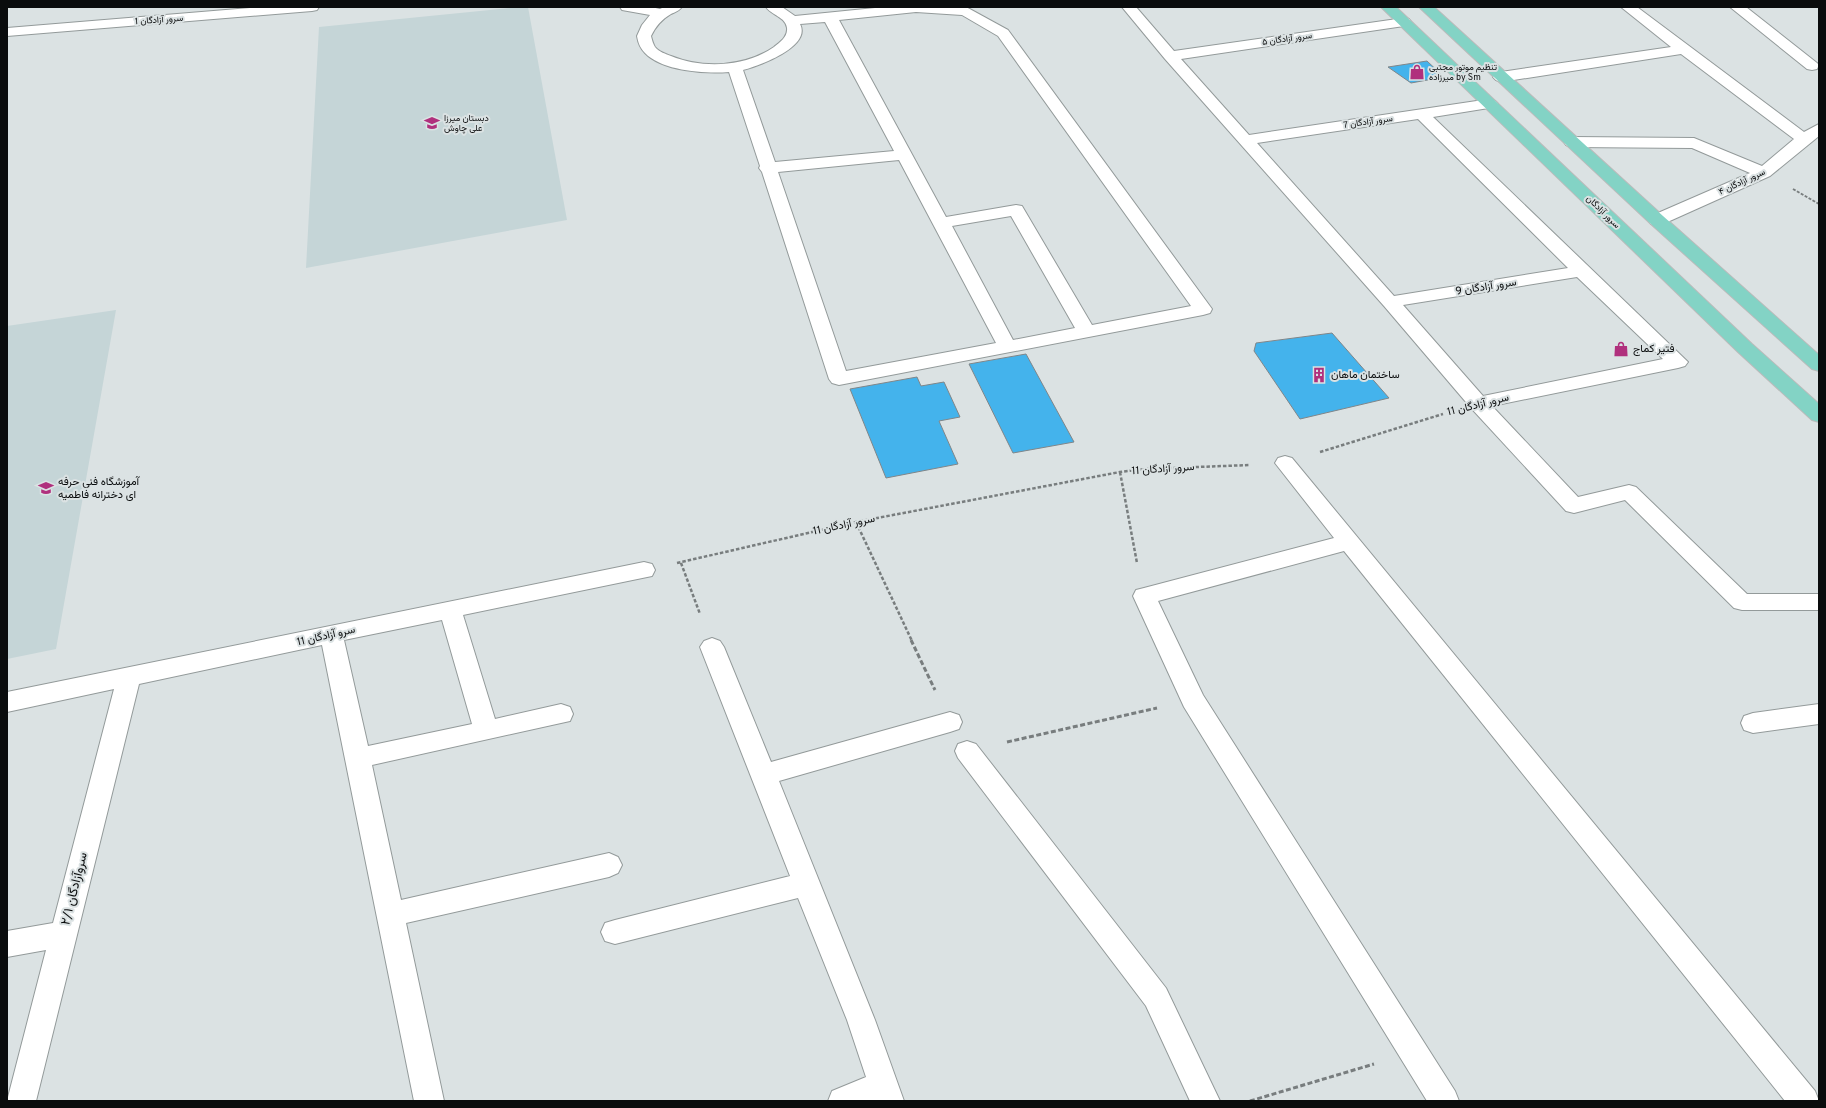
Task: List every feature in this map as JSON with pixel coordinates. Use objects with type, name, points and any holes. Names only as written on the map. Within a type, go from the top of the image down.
[{"type":"main road","name":"سرور آزادگان","points":[[1388,7],[1745,348],[1819,415]]},
{"type":"main road","points":[[1426,7],[1657,220],[1819,364]]},
{"type":"main road","points":[[1620,228],[1657,220]]},
{"type":"street","name":"سرور آزادگان 1","points":[[7,32],[252,10],[312,7]]},
{"type":"street","points":[[627,7],[661,13]]},
{"type":"street","points":[[675,7],[661,13],[649,24],[644,36],[648,48],[662,58],[688,66],[708,68],[734,67],[757,62],[776,54],[789,43],[794,32],[792,21],[783,12],[773,7]]},
{"type":"street","points":[[1128,7],[1478,403],[1574,506],[1629,492],[1742,602],[1819,602]]},
{"type":"street","points":[[1628,7],[1804,139]]},
{"type":"street","points":[[1737,7],[1817,68]]},
{"type":"street","points":[[734,67],[839,379],[1203,309],[1003,33],[965,11],[916,8],[792,21]]},
{"type":"street","points":[[830,17],[1008,347]]},
{"type":"street","name":"سرور آزادگان ۵","points":[[1170,56],[1404,22]]},
{"type":"street","points":[[1501,77],[1684,49]]},
{"type":"street","name":"سرور آزادگان 7","points":[[1245,140],[1490,104]]},
{"type":"street","points":[[1421,114],[1581,271]]},
{"type":"street","name":"سرور آزادگان ۴","points":[[1657,220],[1764,173],[1804,139],[1819,129]]},
{"type":"street","points":[[1572,142],[1694,143],[1764,173]]},
{"type":"street","points":[[767,168],[904,154]]},
{"type":"street","points":[[941,223],[1016,210],[1086,331]]},
{"type":"street","name":"سرور آزادگان 9","points":[[1390,302],[1581,271]]},
{"type":"street","name":"سرور آزادگان 11","points":[[1478,403],[1678,362],[1581,271]]},
{"type":"street","points":[[1285,463],[1804,1101]]},
{"type":"street","points":[[1349,542],[1144,596],[1193,700],[1444,1101]]},
{"type":"street","name":"سرو آزادگان 11","points":[[7,702],[295,644],[331,634],[644,570]]},
{"type":"street","points":[[450,609],[486,730]]},
{"type":"street","points":[[331,634],[359,758],[429,1101]]},
{"type":"street","points":[[712,647],[861,1020],[886,1093],[843,1101]]},
{"type":"street","name":"۲/۱ سروآزادگان","points":[[21,1101],[129,677]]},
{"type":"street","points":[[359,758],[561,714]]},
{"type":"street","points":[[1753,723],[1819,714]]},
{"type":"street","points":[[764,775],[950,722]]},
{"type":"street","points":[[967,751],[1156,997],[1205,1101]]},
{"type":"street","points":[[390,915],[610,865]]},
{"type":"street","points":[[615,932],[806,884]]},
{"type":"street","points":[[7,944],[63,934]]},
{"type":"path","name":"سرور آزادگان 11","points":[[644,570],[856,522],[1120,472],[1145,469],[1285,463],[1478,403]]},
{"type":"path","points":[[1120,472],[1144,596]]},
{"type":"path","points":[[856,522],[950,722]]},
{"type":"path","points":[[681,562],[712,647]]},
{"type":"path","points":[[967,751],[1193,700]]},
{"type":"path","points":[[1250,1101],[1414,1053]]},
{"type":"shaded area","name":"دبستان میرزا علی چاوش","points":[[528,7],[567,220],[306,268],[319,27]]},
{"type":"shaded area","name":"آموزشگاه فنی حرفه ای دخترانه فاطمیه","points":[[116,310],[56,649],[7,659],[7,326]]},
{"type":"building","name":"تنظیم موتور مجتبی میرزاده by Sm","points":[[1427,61],[1444,77],[1411,83],[1388,67]]},
{"type":"building","name":"ساختمان ماهان","points":[[1332,333],[1389,398],[1300,419],[1254,351],[1256,343]]},
{"type":"building","points":[[1026,354],[1074,442],[1013,453],[969,364]]},
{"type":"building","points":[[917,377],[921,386],[944,382],[960,417],[939,421],[958,464],[886,478],[850,389]]},
{"type":"place","name":"تنظیم موتور مجتبی میرزاده by Sm","points":[[1417,72]]},
{"type":"place","name":"دبستان میرزا علی چاوش","points":[[432,123]]},
{"type":"place","name":"فتیر کماج","points":[[1621,349]]},
{"type":"place","name":"ساختمان ماهان","points":[[1319,375]]},
{"type":"place","name":"آموزشگاه فنی حرفه ای دخترانه فاطمیه","points":[[46,488]]}]
